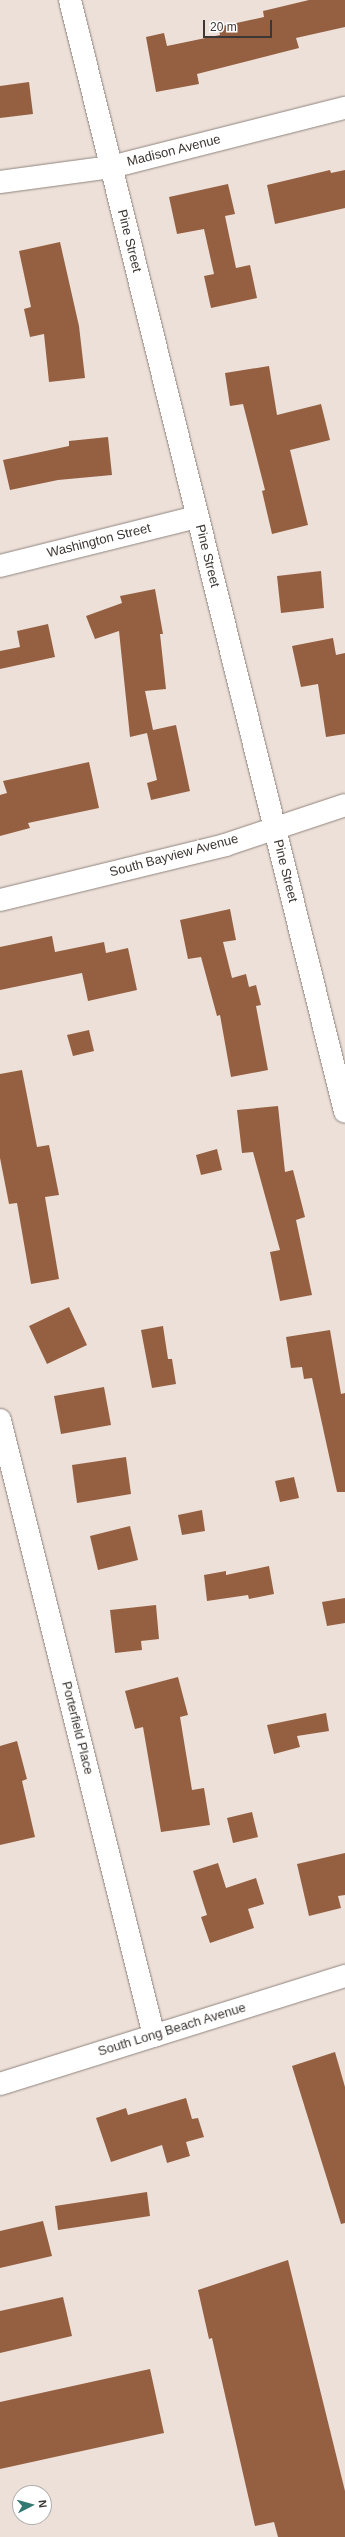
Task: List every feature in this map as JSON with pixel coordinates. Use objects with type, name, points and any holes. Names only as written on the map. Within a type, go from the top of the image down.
[{"type":"street","name":"Pine Street","points":[[70,0],[274,827],[344,1102]]},
{"type":"street","name":"Madison Avenue","points":[[0,182],[111,167],[345,108]]},
{"type":"street","name":"Washington Street","points":[[0,566],[197,517]]},
{"type":"street","name":"South Bayview Avenue","points":[[0,900],[225,845],[274,827],[345,805]]},
{"type":"street","name":"Porterfield Place","points":[[0,1420],[154,2036]]},
{"type":"street","name":"South Long Beach Avenue","points":[[0,2084],[345,1976]]},
{"type":"building","points":[[309,0],[345,0],[345,27],[296,38],[299,48],[197,74],[199,84],[156,92],[146,37],[164,33],[167,46],[220,35],[218,27],[264,17],[263,11]]},
{"type":"building","points":[[29,82],[33,114],[0,118],[0,86]]},
{"type":"building","points":[[330,170],[331,173],[345,170],[345,208],[275,224],[267,185]]},
{"type":"building","points":[[228,184],[235,214],[225,216],[236,268],[250,265],[257,298],[211,308],[204,276],[214,274],[204,229],[177,234],[169,197]]},
{"type":"building","points":[[60,242],[79,326],[85,378],[49,382],[44,334],[30,337],[24,309],[31,307],[19,251]]},
{"type":"building","points":[[269,366],[277,415],[321,404],[330,440],[290,450],[308,525],[272,534],[262,491],[265,490],[243,404],[230,406],[225,373]]},
{"type":"building","points":[[108,437],[112,475],[58,480],[10,490],[3,460],[69,446],[69,441]]},
{"type":"building","points":[[321,571],[324,608],[281,613],[277,576]]},
{"type":"building","points":[[155,589],[163,634],[160,634],[166,689],[145,691],[153,730],[176,725],[190,791],[151,800],[147,783],[157,780],[147,733],[130,737],[119,631],[95,639],[86,616],[122,603],[120,596]]},
{"type":"building","points":[[48,624],[55,657],[0,669],[0,651],[20,647],[17,631]]},
{"type":"building","points":[[333,638],[336,655],[345,653],[345,734],[326,737],[318,684],[301,687],[292,646]]},
{"type":"building","points":[[89,762],[99,808],[28,823],[30,828],[0,836],[0,795],[7,793],[3,781]]},
{"type":"building","points":[[230,909],[236,940],[223,942],[232,978],[246,974],[249,987],[256,985],[261,1005],[256,1006],[268,1070],[231,1077],[220,1015],[217,1016],[201,957],[188,959],[180,920]]},
{"type":"building","points":[[52,936],[55,952],[104,942],[106,953],[128,948],[137,990],[88,1001],[82,973],[0,990],[0,947]]},
{"type":"building","points":[[89,1030],[94,1051],[73,1056],[67,1035]]},
{"type":"building","points":[[22,1070],[37,1147],[49,1145],[59,1195],[45,1197],[59,1279],[31,1284],[17,1203],[9,1204],[0,1158],[0,1074]]},
{"type":"building","points":[[278,1106],[285,1172],[293,1170],[305,1217],[296,1220],[312,1295],[280,1301],[270,1252],[280,1250],[253,1152],[242,1153],[237,1110]]},
{"type":"building","points":[[217,1149],[222,1170],[201,1175],[196,1155]]},
{"type":"building","points":[[69,1307],[87,1345],[47,1364],[29,1326]]},
{"type":"building","points":[[163,1326],[168,1359],[172,1359],[176,1384],[152,1388],[141,1330]]},
{"type":"building","points":[[330,1330],[341,1394],[345,1393],[345,1492],[337,1492],[312,1378],[304,1379],[302,1367],[291,1368],[286,1337]]},
{"type":"building","points":[[104,1387],[111,1425],[61,1434],[54,1396]]},
{"type":"building","points":[[126,1457],[131,1494],[77,1503],[72,1465]]},
{"type":"building","points":[[294,1477],[299,1498],[280,1502],[275,1481]]},
{"type":"building","points":[[202,1510],[205,1531],[182,1535],[178,1515]]},
{"type":"building","points":[[130,1526],[138,1560],[98,1570],[90,1536]]},
{"type":"building","points":[[269,1566],[274,1594],[249,1599],[248,1595],[207,1601],[204,1575],[226,1571],[226,1575]]},
{"type":"building","points":[[345,1598],[345,1623],[327,1626],[322,1602]]},
{"type":"building","points":[[156,1605],[159,1639],[141,1641],[142,1650],[115,1653],[110,1610]]},
{"type":"building","points":[[178,1677],[188,1715],[180,1717],[192,1790],[204,1788],[210,1825],[161,1832],[143,1727],[135,1729],[125,1691]]},
{"type":"building","points":[[326,1713],[329,1731],[297,1736],[300,1747],[274,1754],[267,1725]]},
{"type":"building","points":[[17,1741],[27,1779],[22,1781],[35,1837],[0,1845],[0,1746]]},
{"type":"building","points":[[252,1812],[258,1837],[233,1843],[227,1818]]},
{"type":"building","points":[[345,1853],[345,1895],[338,1896],[341,1908],[309,1916],[297,1864]]},
{"type":"building","points":[[218,1863],[226,1888],[256,1878],[264,1904],[248,1909],[254,1928],[210,1943],[201,1917],[207,1915],[193,1871]]},
{"type":"building","points":[[335,2052],[345,2087],[345,2223],[341,2224],[292,2066]]},
{"type":"building","points":[[186,2098],[192,2119],[198,2118],[204,2137],[186,2142],[190,2156],[167,2163],[162,2145],[111,2162],[96,2118],[126,2108],[128,2115]]},
{"type":"building","points":[[147,2192],[150,2216],[58,2230],[55,2206]]},
{"type":"building","points":[[43,2221],[52,2256],[0,2268],[0,2231]]},
{"type":"building","points":[[288,2260],[345,2491],[345,2537],[278,2537],[274,2522],[255,2526],[212,2338],[209,2339],[198,2290]]},
{"type":"building","points":[[63,2297],[72,2336],[0,2353],[0,2311]]},
{"type":"building","points":[[150,2369],[164,2433],[0,2469],[0,2402]]}]
